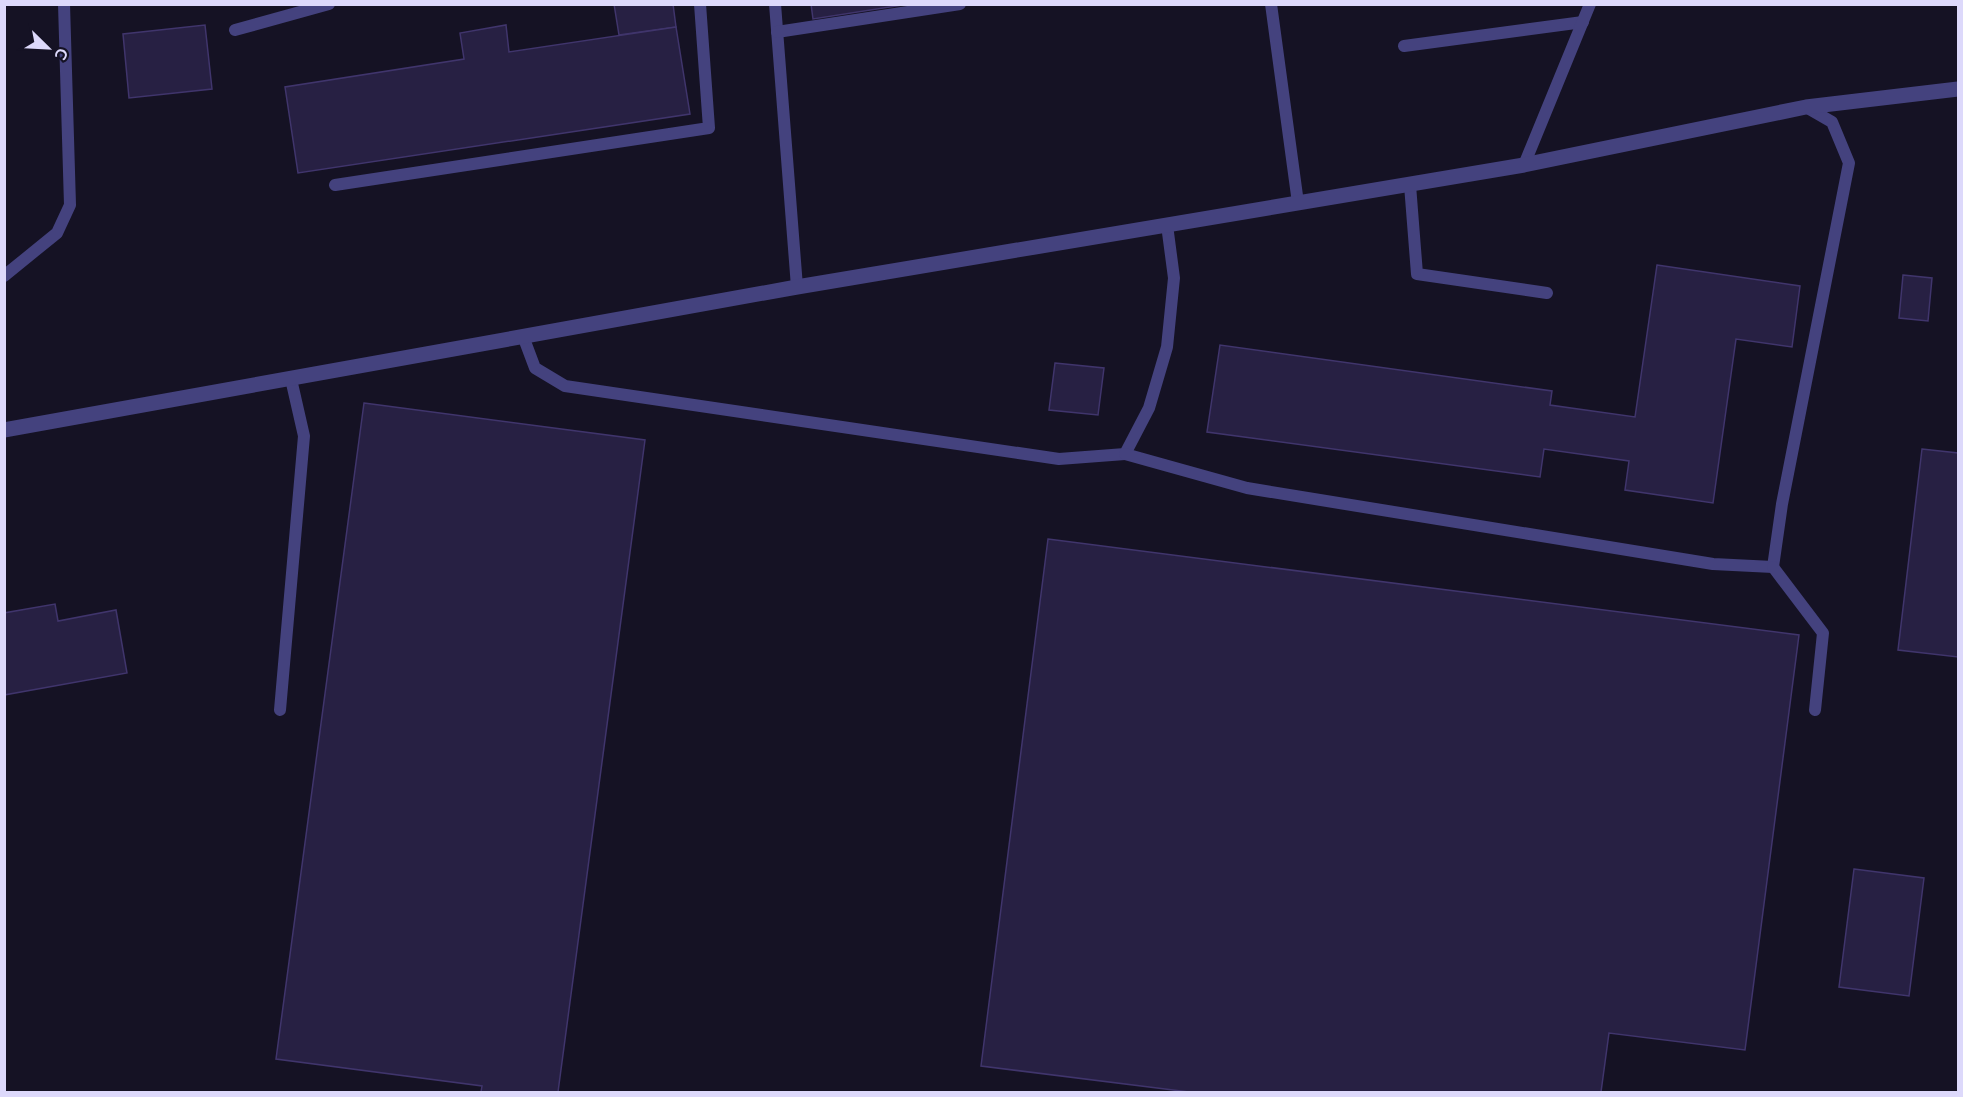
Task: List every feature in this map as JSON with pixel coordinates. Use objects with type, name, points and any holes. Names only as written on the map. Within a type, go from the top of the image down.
[{"type":"street","points":[[4,430],[797,287],[1524,165],[1806,107],[1959,89]]},
{"type":"lane","points":[[4,276],[57,233],[70,205],[64,4]]},
{"type":"lane","points":[[235,30],[329,4]]},
{"type":"lane","points":[[335,185],[709,128],[700,4]]},
{"type":"lane","points":[[775,4],[797,287]]},
{"type":"lane","points":[[777,32],[960,4]]},
{"type":"lane","points":[[1271,4],[1298,203]]},
{"type":"lane","points":[[1524,165],[1590,4]]},
{"type":"lane","points":[[1404,46],[1583,22]]},
{"type":"lane","points":[[1806,107],[1832,122],[1849,163],[1782,504],[1773,567],[1823,633],[1815,710]]},
{"type":"lane","points":[[1410,185],[1417,274],[1547,293]]},
{"type":"lane","points":[[1125,454],[1149,408],[1167,347],[1174,278],[1167,225]]},
{"type":"lane","points":[[524,336],[535,368],[565,387],[1059,459],[1125,454],[1247,488],[1713,564],[1773,567]]},
{"type":"lane","points":[[280,710],[304,436],[291,379]]},
{"type":"building","points":[[614,4],[673,4],[676,27],[619,35]]},
{"type":"building","points":[[811,4],[909,4],[813,19]]},
{"type":"building","points":[[205,25],[212,89],[129,98],[123,34]]},
{"type":"building","points":[[506,25],[509,52],[676,27],[690,114],[298,173],[285,87],[464,59],[460,33]]},
{"type":"building","points":[[1657,265],[1800,286],[1792,347],[1736,339],[1713,503],[1625,490],[1629,461],[1544,449],[1540,477],[1207,432],[1220,345],[1552,391],[1550,405],[1635,417]]},
{"type":"building","points":[[1903,275],[1932,278],[1928,321],[1899,318]]},
{"type":"building","points":[[1055,363],[1104,368],[1098,415],[1049,410]]},
{"type":"building","points":[[364,403],[645,440],[558,1092],[481,1092],[482,1086],[276,1059]]},
{"type":"building","points":[[1922,449],[1958,453],[1958,657],[1898,650]]},
{"type":"building","points":[[1048,539],[1799,635],[1745,1050],[1609,1033],[1601,1092],[1189,1092],[981,1066]]},
{"type":"building","points":[[55,604],[58,621],[116,610],[127,673],[4,695],[4,613]]},
{"type":"building","points":[[1854,869],[1924,878],[1909,996],[1839,987]]}]
